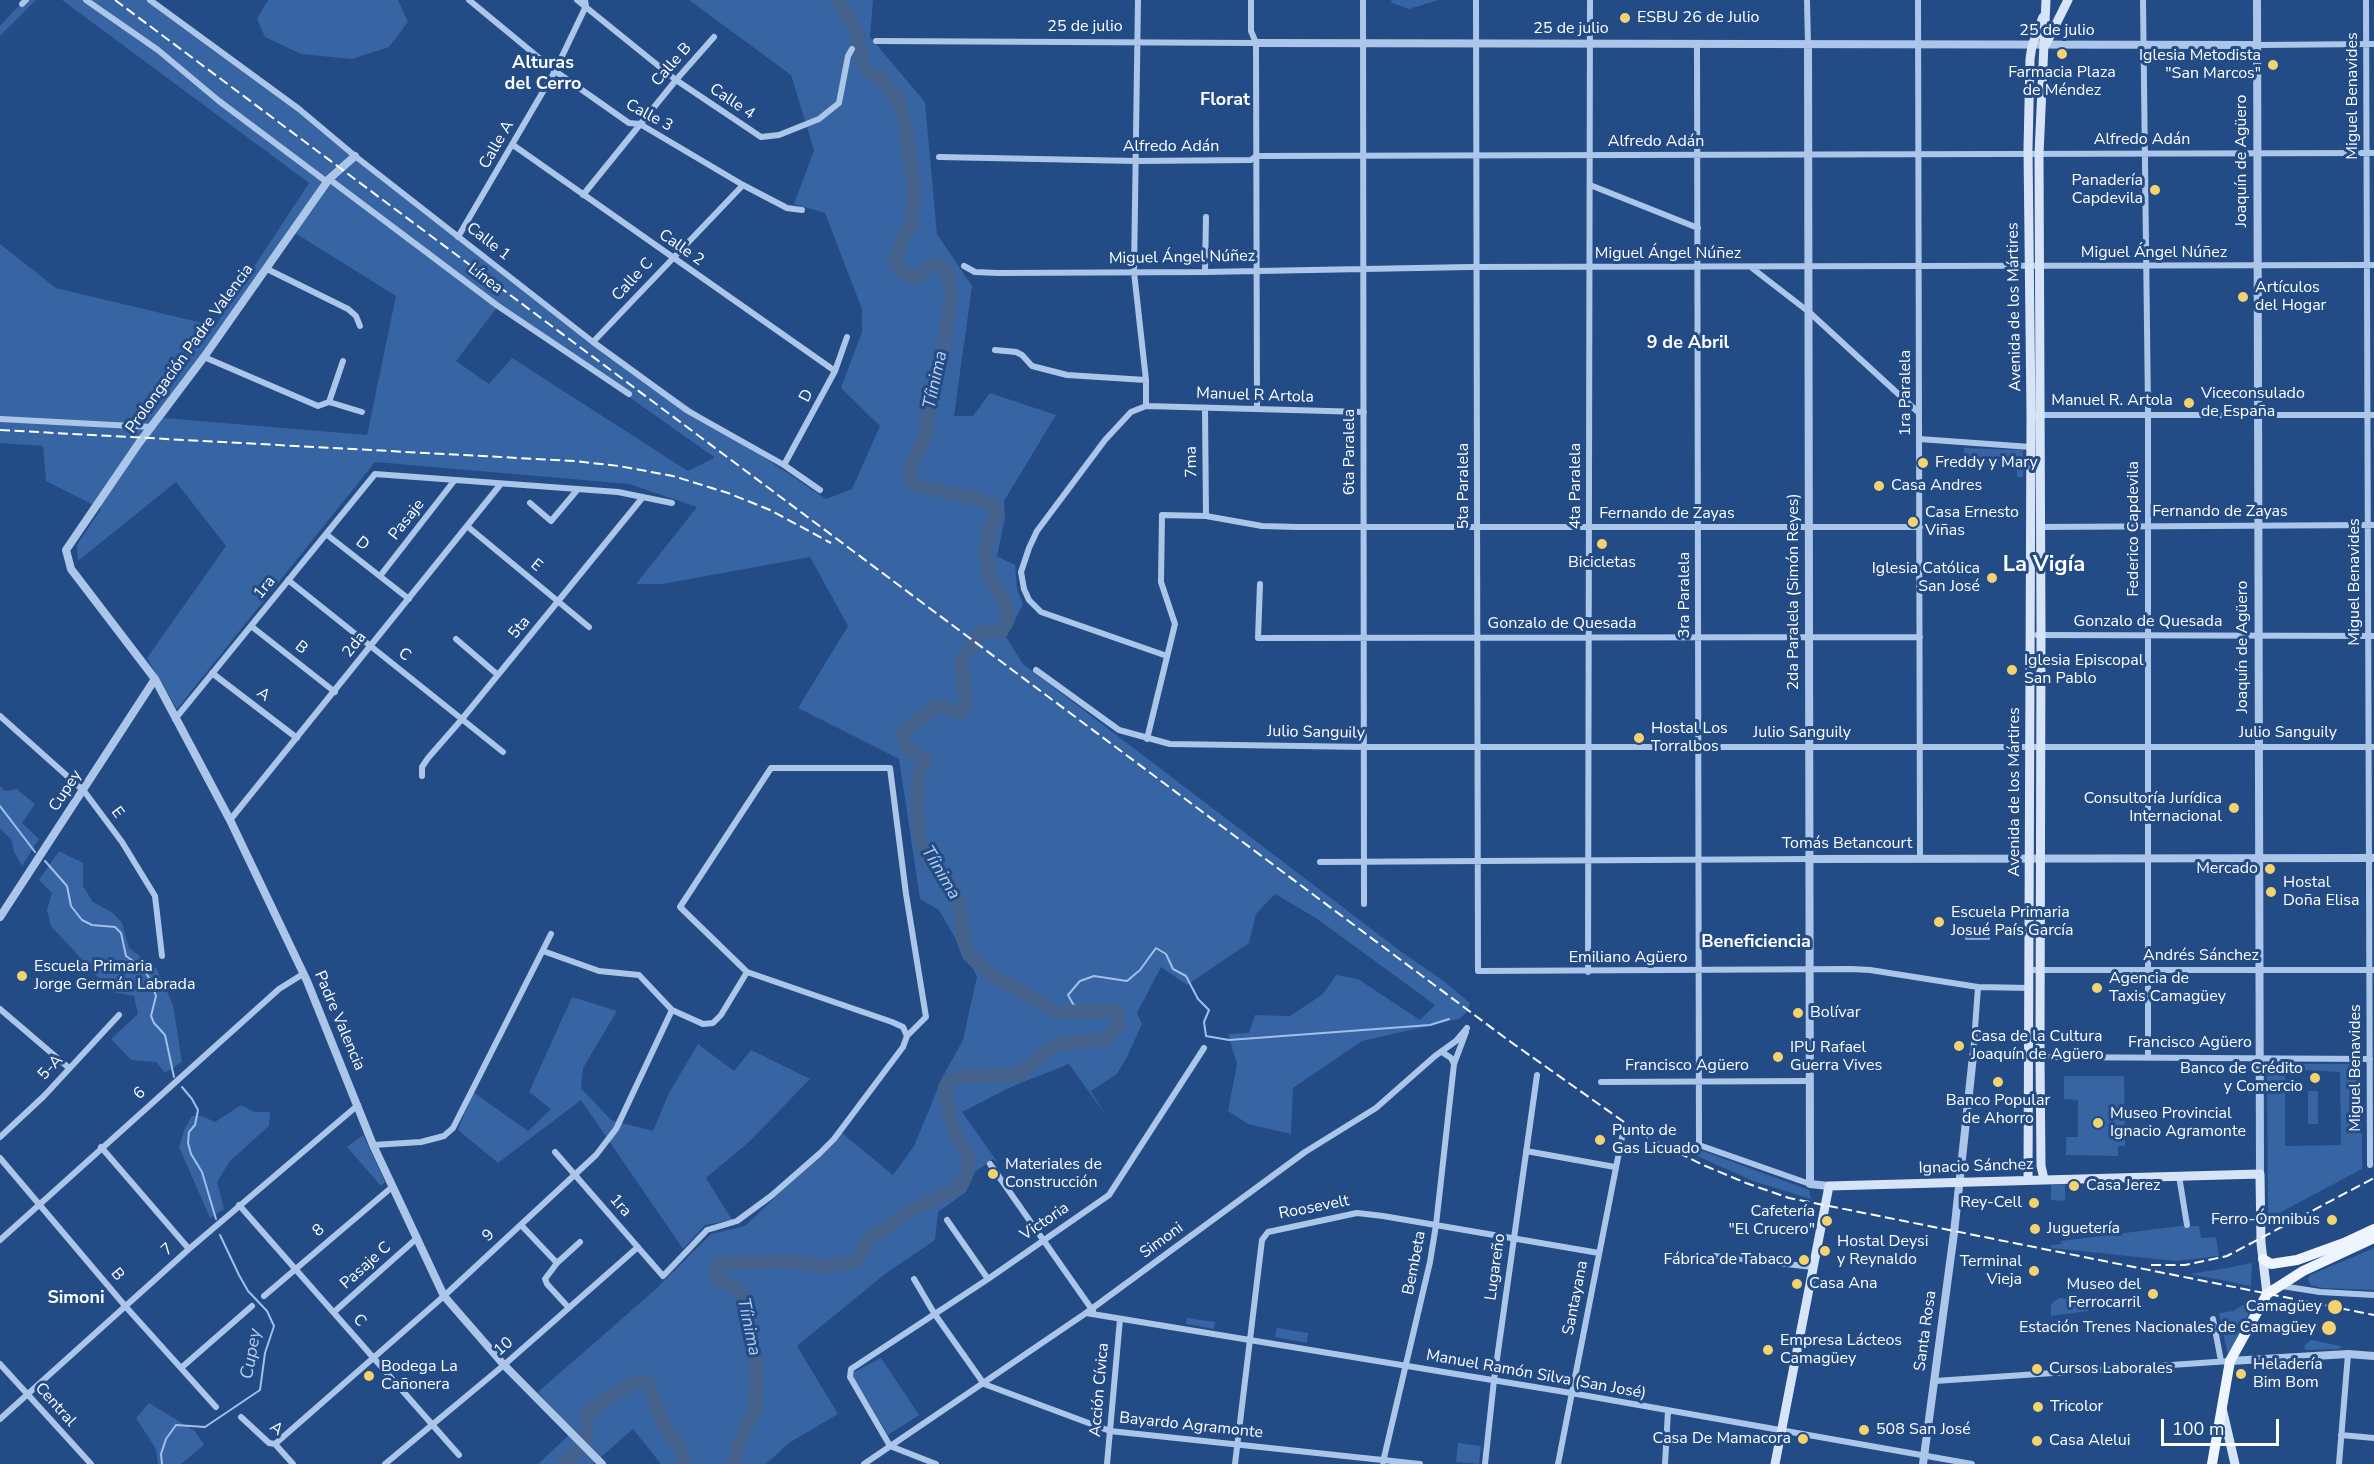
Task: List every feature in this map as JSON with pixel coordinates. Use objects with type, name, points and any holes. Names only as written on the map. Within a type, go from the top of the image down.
[{"type":"main road","name":"Avenida de los Mártires","points":[[2028,1179],[2030,1166],[2029,858],[2041,635],[2039,154],[2040,91],[2045,46],[2046,0]]},
{"type":"main road","name":"Avenida de los Mártires","points":[[2045,46],[2068,0]]},
{"type":"main road","name":"Avenida de los Mártires","points":[[2043,1179],[2041,1166],[2040,857],[2031,635],[2028,154],[2032,46],[2045,12]]},
{"type":"main road","points":[[2030,1166],[2036,1169],[2041,1166]]},
{"type":"main road","name":"Ignacio Sánchez","points":[[1829,1186],[2260,1174]]},
{"type":"main road","name":"Joaquín de Agüero","points":[[2260,1174],[2263,1259],[2267,1294]]},
{"type":"main road","points":[[1775,1464],[1829,1186]]},
{"type":"main road","points":[[2263,1259],[2271,1263],[2297,1260],[2374,1229]]},
{"type":"main road","points":[[2212,1464],[2222,1408],[2225,1361],[2267,1294],[2303,1271],[2374,1238]]},
{"type":"main road","points":[[2222,1408],[2235,1464]]},
{"type":"street","name":"Línea","points":[[86,0],[158,50],[219,100],[498,306],[629,394]]},
{"type":"street","name":"Calle 1","points":[[150,0],[299,109],[355,156],[593,342],[688,411],[784,465],[820,490]]},
{"type":"street","name":"Calle 3","points":[[469,0],[555,71],[629,123],[640,124],[743,185],[787,208],[802,210]]},
{"type":"street","name":"Calle 4","points":[[577,0],[586,3],[675,80],[760,137],[779,135],[819,118],[839,103],[848,56],[852,49]]},
{"type":"street","points":[[1138,0],[1134,272],[1146,380],[1146,406],[1131,412],[1105,440],[1037,531],[1022,572],[1024,589],[1029,600],[1041,612],[1167,656],[1147,739]]},
{"type":"street","points":[[1251,0],[1251,31],[1256,43],[1257,409]]},
{"type":"street","name":"6ta Paralela","points":[[1364,0],[1364,904]]},
{"type":"street","name":"5ta Paralela","points":[[1476,0],[1479,971]]},
{"type":"street","name":"4ta Paralela","points":[[1588,972],[1590,0]]},
{"type":"street","name":"2da Paralela (Simón Reyes)","points":[[1807,0],[1810,1184]]},
{"type":"street","name":"1ra Paralela","points":[[1918,0],[1920,858]]},
{"type":"street","name":"Federico Capdevila","points":[[2144,0],[2148,415],[2148,1057]]},
{"type":"street","name":"Joaquín de Agüero","points":[[2257,0],[2260,1174]]},
{"type":"street","name":"Miguel Benavides","points":[[2366,0],[2370,44],[2371,153],[2372,970],[2370,1165]]},
{"type":"street","name":"Calle A","points":[[458,237],[555,71],[586,3]]},
{"type":"street","name":"Calle B","points":[[583,195],[675,80],[714,37]]},
{"type":"street","name":"25 de julio","points":[[876,41],[2032,46],[2370,44]]},
{"type":"street","name":"3ra Paralela","points":[[1697,45],[1700,1145]]},
{"type":"street","name":"Calle 2","points":[[513,145],[835,371]]},
{"type":"street","name":"Alfredo Adán","points":[[939,157],[1136,161],[1251,160],[1256,156],[2371,153]]},
{"type":"street","name":"Prolongación Padre Valencia","points":[[71,569],[66,550],[328,181],[355,156]]},
{"type":"street","name":"Calle C","points":[[593,342],[743,185]]},
{"type":"street","points":[[1590,185],[1698,228]]},
{"type":"street","points":[[1205,272],[1206,217]]},
{"type":"street","name":"Miguel Ángel Núñez","points":[[964,266],[975,272],[1205,272],[1477,267],[2371,265]]},
{"type":"street","points":[[1751,268],[1809,312],[1919,413]]},
{"type":"street","points":[[267,269],[348,309],[356,316],[360,326]]},
{"type":"street","name":"D","points":[[784,465],[835,371],[847,337]]},
{"type":"street","points":[[995,350],[1016,352],[1032,366],[1067,375],[1146,380]]},
{"type":"street","points":[[204,357],[318,406],[329,402],[362,412]]},
{"type":"street","points":[[329,402],[344,361]]},
{"type":"street","name":"Manuel R Artola","points":[[1146,406],[1364,412]]},
{"type":"street","name":"7ma","points":[[1205,408],[1206,516]]},
{"type":"street","name":"Manuel R. Artola","points":[[2031,415],[2371,415]]},
{"type":"street","points":[[0,419],[152,426]]},
{"type":"street","points":[[1920,439],[2031,447]]},
{"type":"street","name":"1ra","points":[[175,719],[375,474],[454,481]]},
{"type":"street","points":[[454,481],[618,492],[672,503]]},
{"type":"street","name":"Pasaje","points":[[380,576],[454,481]]},
{"type":"street","name":"2da","points":[[230,820],[500,485]]},
{"type":"street","points":[[530,503],[551,521],[578,489]]},
{"type":"street","name":"5ta","points":[[422,776],[423,764],[559,602],[643,497]]},
{"type":"street","name":"Fernando de Zayas","points":[[1167,656],[1175,624],[1161,582],[1162,515],[1206,516],[1262,526],[1920,527]]},
{"type":"street","name":"Fernando de Zayas","points":[[2030,527],[2372,525]]},
{"type":"street","name":"E","points":[[466,526],[589,627]]},
{"type":"street","name":"D","points":[[326,534],[409,599]]},
{"type":"street","name":"Padre Valencia","points":[[71,569],[155,679],[230,820],[303,974],[373,1145],[444,1296],[504,1365],[602,1464]]},
{"type":"street","name":"C","points":[[288,580],[503,752]]},
{"type":"street","name":"Gonzalo de Quesada","points":[[1260,584],[1258,638],[1920,637]]},
{"type":"street","name":"B","points":[[251,626],[335,692]]},
{"type":"street","name":"Gonzalo de Quesada","points":[[2031,635],[2371,636]]},
{"type":"street","points":[[456,639],[498,675]]},
{"type":"street","name":"Julio Sanguily","points":[[1036,670],[1119,730],[1170,744],[1364,747],[2371,747]]},
{"type":"street","name":"A","points":[[212,673],[297,738]]},
{"type":"street","name":"Cupey","points":[[0,917],[3,906],[84,791],[155,679]]},
{"type":"street","points":[[143,699],[155,696],[168,704]]},
{"type":"street","name":"E","points":[[0,716],[84,791],[122,842],[155,896],[162,956]]},
{"type":"street","points":[[771,768],[890,768],[906,894],[926,1017],[907,1036],[903,1027],[892,1022],[747,972],[680,907],[771,768]]},
{"type":"street","name":"Tomás Betancourt","points":[[1320,862],[2040,857],[2372,858]]},
{"type":"street","points":[[373,1145],[421,1142],[444,1136],[453,1128],[551,934]]},
{"type":"street","points":[[543,951],[599,971],[639,975],[672,1010],[703,1024],[713,1023],[721,1015],[747,972]]},
{"type":"street","name":"Emiliano Agüero","points":[[1479,971],[1870,970],[1978,987],[2029,988]]},
{"type":"street","name":"Andrés Sánchez","points":[[2029,970],[2372,970]]},
{"type":"street","name":"6","points":[[0,1240],[279,989],[303,974]]},
{"type":"street","name":"Santa Rosa","points":[[1924,1460],[1960,1183],[1978,987]]},
{"type":"street","points":[[0,1009],[69,1068]]},
{"type":"street","name":"9","points":[[275,1444],[444,1296],[596,1155],[616,1129],[672,1010]]},
{"type":"street","name":"5-A","points":[[0,1137],[119,1015]]},
{"type":"street","name":"Simoni","points":[[864,1464],[1091,1312],[1305,1152],[1376,1108],[1467,1028]]},
{"type":"street","name":"Bembeta","points":[[1383,1462],[1430,1262],[1454,1064],[1467,1028]]},
{"type":"street","name":"1ra","points":[[555,1152],[664,1276],[707,1230],[737,1221],[771,1196],[819,1154],[834,1139],[896,1057],[907,1036]]},
{"type":"street","name":"Victoria","points":[[890,1446],[850,1377],[850,1369],[988,1279],[1109,1195],[1204,1048]]},
{"type":"street","points":[[1442,1052],[1454,1064]]},
{"type":"street","name":"Francisco Agüero","points":[[1973,1056],[2370,1059]]},
{"type":"street","name":"Lugareño","points":[[1485,1464],[1494,1380],[1537,1075]]},
{"type":"street","name":"Francisco Agüero","points":[[1601,1082],[1810,1081]]},
{"type":"street","name":"7","points":[[0,1419],[239,1205],[358,1105]]},
{"type":"street","name":"Santayana","points":[[1558,1464],[1570,1393],[1622,1137]]},
{"type":"street","name":"Ignacio Sánchez","points":[[1700,1145],[1810,1184],[1829,1186]]},
{"type":"street","points":[[101,1147],[189,1249]]},
{"type":"street","points":[[1526,1151],[1615,1167]]},
{"type":"street","name":"B","points":[[0,1158],[126,1307],[216,1407]]},
{"type":"street","points":[[990,1164],[1044,1239],[1091,1312]]},
{"type":"street","points":[[2179,1176],[2187,1225]]},
{"type":"street","name":"8","points":[[264,1296],[392,1187]]},
{"type":"street","name":"C","points":[[239,1205],[459,1455]]},
{"type":"street","name":"Roosevelt","points":[[1235,1464],[1262,1240],[1268,1232],[1357,1213],[1599,1253]]},
{"type":"street","points":[[947,1220],[988,1279]]},
{"type":"street","points":[[521,1225],[557,1263]]},
{"type":"street","name":"Pasaje C","points":[[334,1312],[416,1239]]},
{"type":"street","points":[[569,1308],[545,1279],[557,1263],[580,1242]]},
{"type":"street","name":"10","points":[[386,1464],[504,1365],[638,1247]]},
{"type":"street","points":[[1715,1256],[1813,1267]]},
{"type":"street","points":[[2303,1271],[2299,1282],[2305,1290]]},
{"type":"street","points":[[914,1280],[934,1313],[984,1384]]},
{"type":"street","points":[[2278,1285],[2305,1290],[2374,1295]]},
{"type":"street","points":[[181,1368],[252,1306]]},
{"type":"street","name":"Manuel Ramón Silva (San José)","points":[[1091,1312],[1120,1319],[1570,1393],[1781,1431],[1924,1460],[1972,1464]]},
{"type":"street","name":"Acción Cívica","points":[[1107,1464],[1120,1319]]},
{"type":"street","points":[[2213,1319],[2225,1361]]},
{"type":"street","points":[[1935,1381],[2225,1361],[2348,1354],[2374,1356]]},
{"type":"street","points":[[2339,1464],[2348,1354]]},
{"type":"street","name":"Central","points":[[0,1364],[91,1464]]},
{"type":"street","name":"Bayardo Agramonte","points":[[984,1384],[1110,1431],[1383,1462],[1420,1464]]},
{"type":"street","points":[[1665,1464],[1668,1411]]},
{"type":"street","name":"A","points":[[242,1417],[269,1443],[275,1444],[294,1464]]},
{"type":"street","points":[[2341,1435],[2374,1438]]},
{"type":"street","points":[[890,1446],[936,1464]]},
{"type":"shaded area","points":[[24,0],[36,0],[0,36],[0,26]]},
{"type":"shaded area","points":[[62,0],[152,0],[593,342],[826,499],[852,489],[880,426],[841,388],[862,332],[862,309],[825,213],[794,204],[814,150],[791,75],[689,0],[873,0],[870,37],[925,102],[937,234],[972,286],[954,416],[973,416],[990,393],[1056,415],[1004,501],[1005,517],[997,556],[1015,565],[1017,589],[1023,604],[1006,637],[1023,664],[1403,953],[1441,979],[1470,1003],[1467,1012],[1459,1019],[1362,1041],[1293,1088],[1291,1134],[1248,1124],[1228,1111],[1237,1064],[1228,1034],[1249,1033],[1255,1015],[1290,1016],[1323,994],[1336,975],[1358,979],[1420,1020],[1435,1005],[1316,918],[1275,894],[1256,914],[1249,943],[1187,985],[1161,967],[1137,1013],[1142,1024],[1127,1057],[1117,1074],[1091,1091],[1107,1117],[1069,1064],[1011,1087],[962,1112],[999,1164],[993,1159],[975,1172],[966,1192],[938,1212],[935,1240],[885,1274],[797,1346],[838,1414],[789,1443],[766,1464],[661,1464],[633,1429],[593,1464],[538,1464],[570,1434],[565,1422],[538,1392],[656,1289],[711,1234],[745,1226],[842,1133],[893,1175],[914,1146],[942,1078],[963,1040],[977,976],[939,910],[920,899],[899,759],[798,708],[848,626],[810,557],[663,584],[636,584],[697,507],[629,484],[375,462],[177,709],[147,658],[226,546],[176,482],[78,561],[77,545],[101,509],[46,481],[43,446],[0,443],[0,244],[56,288],[215,326],[309,183]],"holes":[[[295,233],[396,296],[367,435],[164,418]],[[499,305],[714,457],[714,458],[688,471],[512,358],[489,384],[456,361]]]},
{"type":"shaded area","points":[[268,0],[398,0],[408,22],[389,47],[352,59],[301,54],[265,37],[257,19]]},
{"type":"shaded area","points":[[1391,0],[1439,0],[1409,9],[1392,3]]},
{"type":"shaded area","points":[[1964,448],[2023,450],[2023,477],[2017,477],[2017,464],[1964,464]]},
{"type":"shaded area","points":[[0,786],[5,791],[17,789],[35,804],[22,823],[39,839],[22,866],[14,852],[11,839],[0,829]]},
{"type":"shaded area","points":[[59,851],[83,863],[83,886],[93,902],[113,913],[122,923],[129,948],[156,968],[173,1005],[182,1062],[165,1073],[156,1062],[131,1060],[111,1039],[138,1014],[134,996],[112,992],[51,926],[47,910],[52,893],[39,880]]},
{"type":"shaded area","points":[[1966,929],[1989,930],[1989,939],[1966,939]]},
{"type":"shaded area","points":[[572,997],[617,1011],[583,1068],[581,1088],[611,1120],[653,1131],[669,1093],[698,1044],[734,1071],[751,1050],[810,1079],[750,1141],[706,1178],[732,1220],[705,1225],[683,1249],[581,1100],[498,1163],[458,1130],[473,1092],[528,1131],[551,1109],[529,1092]]},
{"type":"shaded area","points":[[2267,1064],[2362,1064],[2362,1169],[2268,1219]],"holes":[[[2305,1070],[2340,1072],[2341,1145],[2285,1146],[2285,1072],[2304,1072]]]},
{"type":"shaded area","points":[[2064,1076],[2124,1076],[2125,1146],[2118,1146],[2118,1156],[2066,1155],[2066,1137],[2078,1137],[2078,1100],[2064,1099]]},
{"type":"shaded area","points":[[2308,1091],[2318,1091],[2318,1124],[2308,1124]]},
{"type":"shaded area","points":[[241,1105],[254,1112],[270,1112],[269,1126],[230,1161],[217,1182],[224,1209],[210,1218],[179,1147],[185,1128],[192,1116],[202,1116],[215,1122]]},
{"type":"shaded area","points":[[363,1135],[385,1182],[381,1186],[347,1147]]},
{"type":"shaded area","points":[[1700,1150],[1809,1190],[1811,1199],[1753,1181],[1697,1156]]},
{"type":"shaded area","points":[[2065,1184],[2065,1201],[2051,1200],[2051,1185]]},
{"type":"shaded area","name":"Museo del Ferrocarril","points":[[2180,1226],[2199,1226],[2201,1238],[2216,1237],[2219,1256],[2176,1261],[2051,1248],[2051,1245],[2061,1244],[2061,1241]]},
{"type":"shaded area","points":[[2374,1248],[2374,1290],[2323,1288],[2310,1285],[2308,1279],[2310,1275]]},
{"type":"shaded area","points":[[2252,1263],[2251,1286],[2190,1274],[2227,1268]]},
{"type":"shaded area","points":[[2059,1298],[2088,1301],[2088,1311],[2051,1316],[2051,1304]]},
{"type":"shaded area","points":[[2248,1302],[2254,1303],[2228,1355],[2219,1313],[2233,1311]]},
{"type":"shaded area","points":[[1187,1318],[1215,1322],[1214,1329],[1186,1324]]},
{"type":"shaded area","points":[[1277,1328],[1308,1333],[1307,1343],[1275,1337]]},
{"type":"shaded area","points":[[2311,1340],[2342,1347],[2305,1350],[2304,1346]]},
{"type":"shaded area","points":[[881,1358],[919,1415],[888,1435],[853,1377],[854,1372]]},
{"type":"shaded area","points":[[149,1403],[195,1431],[204,1445],[181,1464],[158,1464],[156,1449],[136,1418]]},
{"type":"shaded area","points":[[1458,1443],[1481,1446],[1479,1464],[1456,1462]]},
{"type":"waterway","name":"Tíinima","points":[[734,1464],[738,1444],[755,1411],[757,1368],[741,1291],[716,1278],[718,1264],[789,1261],[825,1267],[856,1261],[870,1236],[889,1227],[902,1215],[954,1190],[964,1180],[969,1161],[952,1125],[945,1087],[953,1077],[1019,1075],[1047,1051],[1060,1044],[1106,1039],[1117,1028],[1119,1016],[1114,1011],[1056,1012],[989,973],[969,955],[962,936],[960,905],[948,883],[930,862],[920,840],[917,815],[918,775],[925,759],[906,747],[902,735],[938,705],[961,713],[966,704],[961,660],[981,632],[1001,632],[1008,620],[1004,600],[990,578],[985,552],[989,532],[997,515],[994,506],[974,498],[912,485],[909,470],[924,439],[948,321],[951,294],[948,273],[941,265],[930,266],[917,278],[903,273],[895,262],[904,235],[912,222],[914,187],[905,124],[899,102],[880,76],[869,73],[862,62],[857,32],[837,0]]},
{"type":"waterway","name":"Cupey","points":[[0,806],[35,852]]},
{"type":"waterway","name":"Cupey","points":[[45,861],[67,886],[71,906],[82,920],[92,925],[115,927],[121,933],[126,956],[144,969],[156,996],[151,1016],[165,1035],[174,1077]]},
{"type":"waterway","points":[[1083,1012],[1073,1004],[1068,995],[1080,981],[1094,976],[1127,981],[1140,970],[1156,948],[1166,954],[1173,969],[1186,976],[1198,999],[1209,1010],[1204,1022],[1206,1036],[1229,1040],[1430,1025],[1449,1019]]},
{"type":"waterway","name":"Cupey","points":[[182,1087],[198,1110],[195,1125],[189,1132],[188,1143],[191,1154],[202,1172],[216,1219]]},
{"type":"waterway","name":"Cupey","points":[[162,1464],[161,1454],[166,1439],[176,1425],[205,1427],[260,1390],[265,1353],[274,1326],[267,1311],[248,1291],[220,1235]]},
{"type":"waterway","name":"Tíinima","points":[[565,1464],[578,1451],[586,1436],[586,1415],[609,1397],[637,1382],[649,1384],[666,1430],[680,1446],[684,1464]]},
{"type":"railway","points":[[115,0],[1508,1040],[1641,1134],[1703,1165],[1789,1198],[2374,1315]]},
{"type":"railway","points":[[0,430],[574,461],[619,466],[673,476],[728,493],[770,510],[831,543]]},
{"type":"railway","points":[[2151,1265],[2185,1265],[2227,1256],[2374,1178]]},
{"type":"place","name":"ESBU 26 de Julio","points":[[1625,18]]},
{"type":"place","name":"Farmacia Plaza de Méndez","points":[[2062,54]]},
{"type":"place","name":"Iglesia Metodista \"San Marcos\"","points":[[2273,65]]},
{"type":"place","name":"Panadería Capdevila","points":[[2155,190]]},
{"type":"place","name":"Artículos del Hogar","points":[[2243,297]]},
{"type":"place","name":"Viceconsulado de España","points":[[2189,403]]},
{"type":"place","name":"Freddy y Mary","points":[[1923,463]]},
{"type":"place","name":"Casa Andres","points":[[1879,486]]},
{"type":"place","name":"Casa Ernesto Viñas","points":[[1913,522]]},
{"type":"place","name":"Bicicletas","points":[[1602,544]]},
{"type":"place","name":"Iglesia Católica San José","points":[[1992,578]]},
{"type":"place","name":"Iglesia Episcopal San Pablo","points":[[2012,670]]},
{"type":"place","name":"Hostal Los Torralbos","points":[[1639,738]]},
{"type":"place","name":"Consultoría Jurídica Internacional","points":[[2234,808]]},
{"type":"place","name":"Mercado","points":[[2270,869]]},
{"type":"place","name":"Hostal Doña Elisa","points":[[2271,892]]},
{"type":"place","name":"Escuela Primaria Josué País García","points":[[1939,922]]},
{"type":"place","name":"Escuela Primaria Jorge Germán Labrada","points":[[22,976]]},
{"type":"place","name":"Agencia de Taxis Camagüey","points":[[2097,988]]},
{"type":"place","name":"Bolívar","points":[[1798,1013]]},
{"type":"place","name":"Casa de la Cultura Joaquín de Agüero","points":[[1959,1046]]},
{"type":"place","name":"IPU Rafael Guerra Vives","points":[[1778,1057]]},
{"type":"place","name":"Banco de Crédito y Comercio","points":[[2315,1078]]},
{"type":"place","name":"Banco Popular de Ahorro","points":[[1998,1082]]},
{"type":"place","name":"Museo Provincial Ignacio Agramonte","points":[[2098,1123]]},
{"type":"place","name":"Punto de Gas Licuado","points":[[1600,1140]]},
{"type":"place","name":"Materiales de Construcción","points":[[993,1174]]},
{"type":"place","name":"Casa Jerez","points":[[2074,1186]]},
{"type":"place","name":"Rey-Cell","points":[[2034,1203]]},
{"type":"place","name":"Ferro-Ómnibus","points":[[2332,1220]]},
{"type":"place","name":"Cafetería \"El Crucero\"","points":[[1827,1221]]},
{"type":"place","name":"Juguetería","points":[[2035,1229]]},
{"type":"place","name":"Hostal Deysi y Reynaldo","points":[[1825,1251]]},
{"type":"place","name":"Fábrica de Tabaco","points":[[1804,1260]]},
{"type":"place","name":"Terminal Vieja","points":[[2034,1271]]},
{"type":"place","name":"Casa Ana","points":[[1797,1284]]},
{"type":"place","name":"Museo del Ferrocarril","points":[[2153,1294]]},
{"type":"place","name":"Camagüey","points":[[2335,1307]]},
{"type":"place","name":"Estación Trenes Nacionales de Camagüey","points":[[2329,1328]]},
{"type":"place","name":"Empresa Lácteos Camagüey","points":[[1768,1350]]},
{"type":"place","name":"Cursos Laborales","points":[[2037,1369]]},
{"type":"place","name":"Heladería Bim Bom","points":[[2241,1374]]},
{"type":"place","name":"Bodega La Cañonera","points":[[369,1376]]},
{"type":"place","name":"Tricolor","points":[[2038,1407]]},
{"type":"place","name":"508 San José","points":[[1864,1430]]},
{"type":"place","name":"Casa De Mamacora","points":[[1803,1439]]},
{"type":"place","name":"Casa Alelui","points":[[2037,1441]]},
{"type":"district","name":"Alturas del Cerro","points":[[543,74]]},
{"type":"district","name":"Florat","points":[[1225,101]]},
{"type":"district","name":"9 de Abril","points":[[1688,344]]},
{"type":"district","name":"La Vigía","points":[[2044,566]]},
{"type":"district","name":"Beneficiencia","points":[[1756,943]]},
{"type":"district","name":"Simoni","points":[[76,1299]]}]
